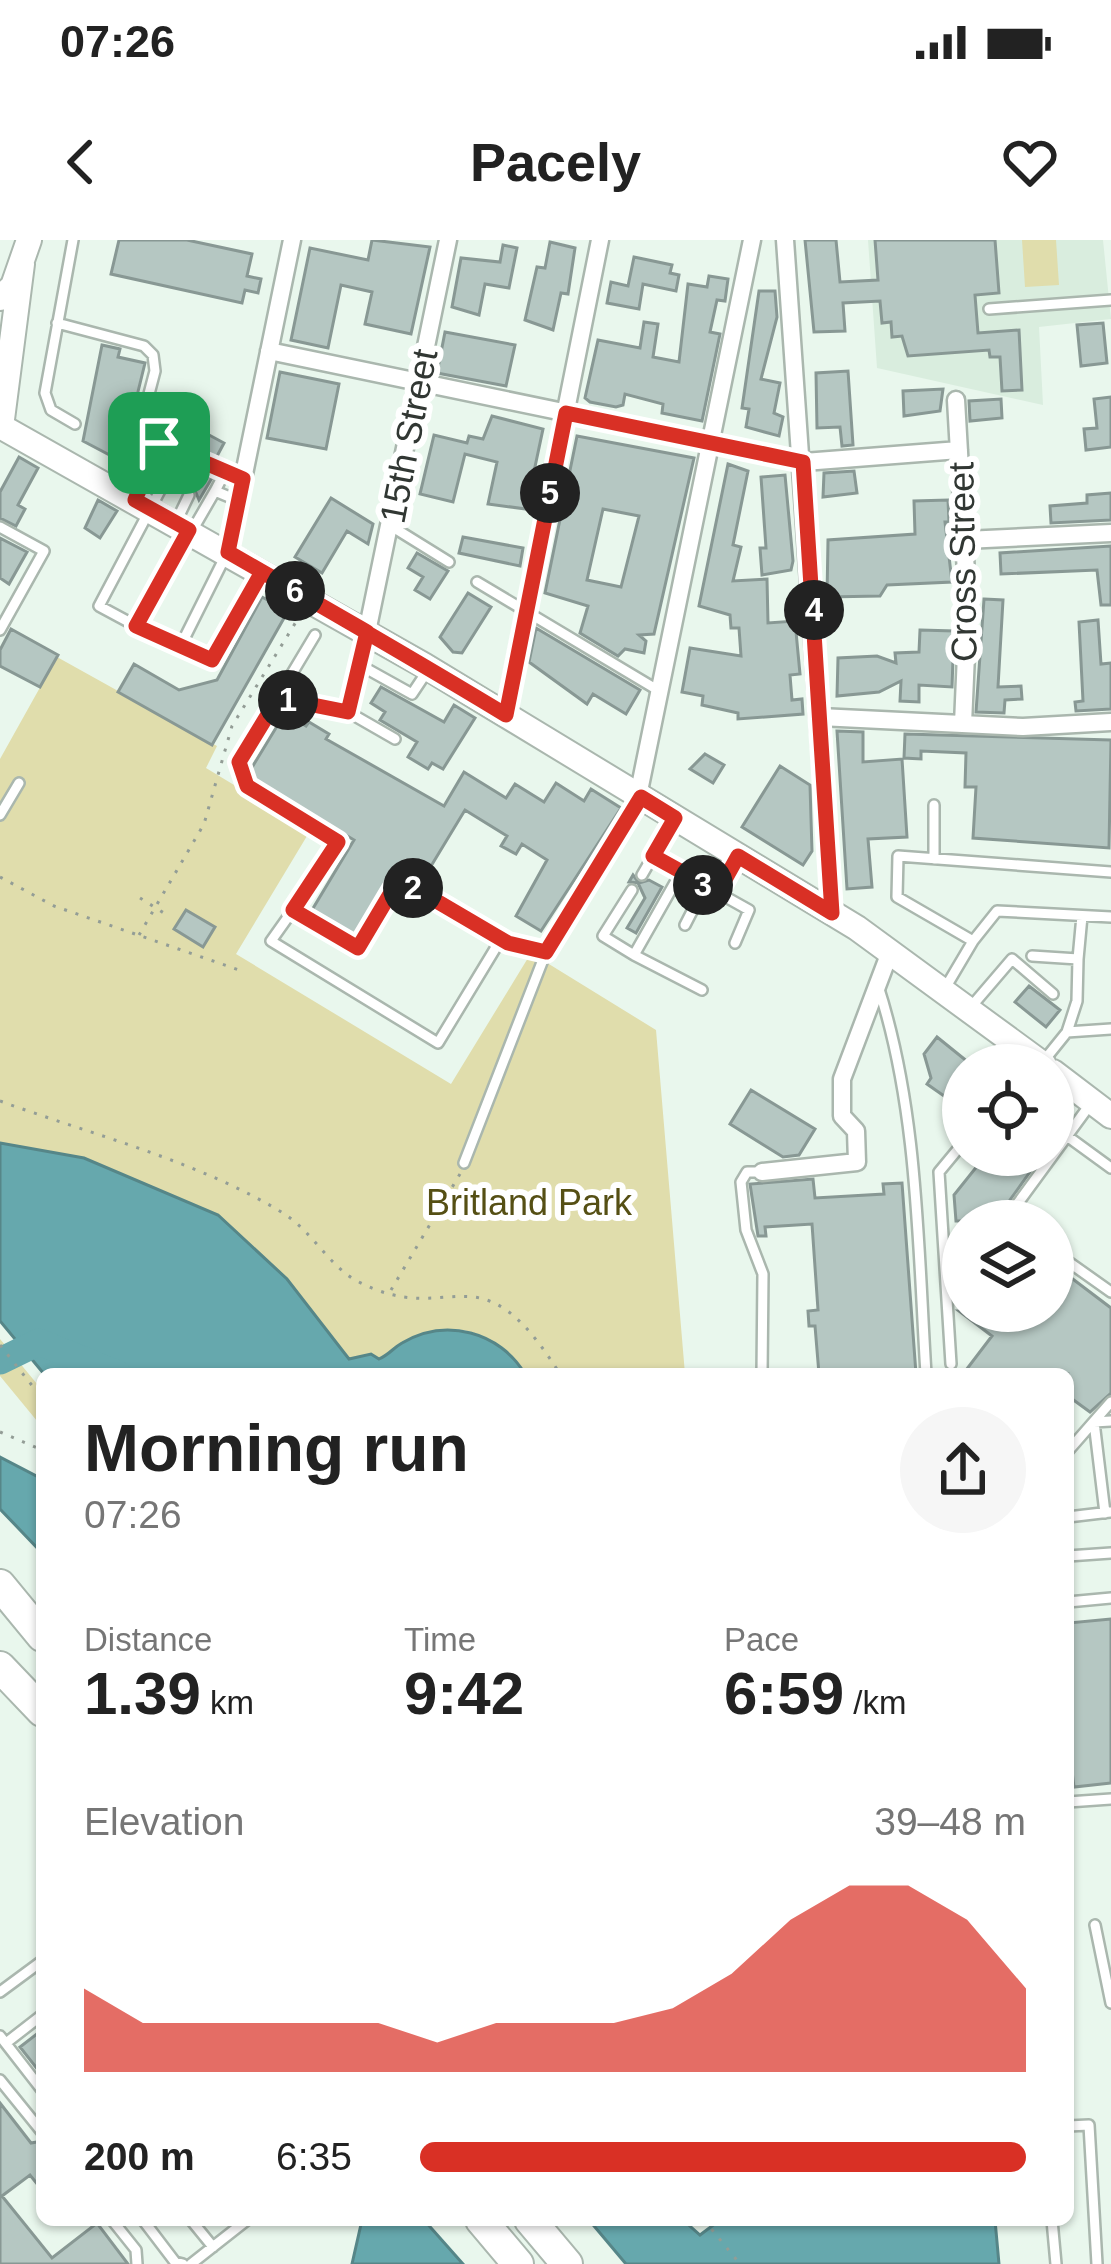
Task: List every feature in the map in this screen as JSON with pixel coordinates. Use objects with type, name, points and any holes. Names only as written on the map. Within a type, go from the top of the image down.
[{"type":"highway","points":[[0,1585],[36,1629]]},
{"type":"highway","points":[[0,1617],[36,1655]]},
{"type":"highway","points":[[0,1667],[36,1705]]},
{"type":"highway","points":[[486,2226],[518,2264]]},
{"type":"highway","points":[[535,2226],[567,2264]]},
{"type":"main road","points":[[0,298],[13,286],[25,252]]},
{"type":"main road","points":[[25,252],[1,427],[429,668],[832,913],[1013,1044]]},
{"type":"main road","points":[[1074,1089],[1102,1109]]},
{"type":"street","points":[[228,552],[292,240]]},
{"type":"street","name":"15th Street","points":[[367,632],[448,240]]},
{"type":"street","points":[[506,715],[600,240]]},
{"type":"street","points":[[640,797],[752,240]]},
{"type":"street","points":[[785,240],[832,913]]},
{"type":"street","points":[[269,351],[417,386],[803,462],[959,450]]},
{"type":"street","name":"Cross Street","points":[[956,400],[965,541],[963,724]]},
{"type":"street","points":[[965,541],[1111,533]]},
{"type":"street","points":[[820,717],[963,724],[1111,722]]},
{"type":"street","points":[[762,1172],[857,1162],[856,1131],[842,1116],[842,1079],[890,952]]},
{"type":"lane","points":[[73,240],[45,393],[51,410],[75,424]]},
{"type":"lane","points":[[989,309],[1111,300]]},
{"type":"lane","points":[[57,323],[144,346],[153,355],[155,371],[141,436],[136,500]]},
{"type":"lane","points":[[141,436],[202,467],[243,479]]},
{"type":"lane","points":[[159,443],[99,606],[179,649],[212,660],[262,572]]},
{"type":"lane","points":[[182,526],[215,491],[225,472]]},
{"type":"lane","points":[[136,500],[165,481]]},
{"type":"lane","points":[[215,491],[238,501]]},
{"type":"lane","points":[[136,626],[182,526],[189,494]]},
{"type":"lane","points":[[391,526],[449,562]]},
{"type":"lane","points":[[0,527],[44,551],[0,630]]},
{"type":"lane","points":[[179,649],[228,552]]},
{"type":"lane","points":[[477,582],[661,692]]},
{"type":"lane","points":[[348,712],[367,632]]},
{"type":"lane","points":[[315,635],[239,762],[247,786],[338,842],[271,941],[438,1043],[501,939]]},
{"type":"lane","points":[[358,664],[412,694],[429,668]]},
{"type":"lane","points":[[278,698],[348,712],[395,740]]},
{"type":"lane","points":[[0,814],[20,783]]},
{"type":"lane","points":[[464,1163],[546,952],[640,797]]},
{"type":"lane","points":[[934,805],[934,859]]},
{"type":"lane","points":[[641,875],[675,818]]},
{"type":"lane","points":[[653,856],[749,910],[735,943]]},
{"type":"lane","points":[[718,892],[738,856]]},
{"type":"lane","points":[[973,940],[897,897],[898,856],[1111,872]]},
{"type":"lane","points":[[634,955],[681,872]]},
{"type":"lane","points":[[293,910],[358,948],[399,879],[501,939],[546,952]]},
{"type":"lane","points":[[685,925],[705,886]]},
{"type":"lane","points":[[632,890],[603,936],[702,990]]},
{"type":"lane","points":[[944,990],[973,940],[997,911],[1111,917]]},
{"type":"lane","points":[[1056,1044],[1067,1031],[1078,1001],[1082,916]]},
{"type":"lane","points":[[1032,956],[1078,958]]},
{"type":"lane","points":[[970,1009],[1012,959],[1053,994]]},
{"type":"lane","points":[[876,981],[892,1028],[914,1182],[926,1368]]},
{"type":"lane","points":[[1067,1031],[1111,1029]]},
{"type":"lane","points":[[1074,1130],[1102,1109]]},
{"type":"lane","points":[[1074,1136],[1111,1168]]},
{"type":"lane","points":[[942,1168],[951,1364]]},
{"type":"lane","points":[[762,1172],[742,1174],[740,1182],[746,1230],[764,1274],[762,1368]]},
{"type":"lane","points":[[1074,1266],[1111,1292]]},
{"type":"lane","points":[[1074,1444],[1111,1402]]},
{"type":"lane","points":[[1094,1422],[1111,1420]]},
{"type":"lane","points":[[1074,1515],[1108,1512],[1094,1422]]},
{"type":"lane","points":[[1074,1556],[1111,1553]]},
{"type":"lane","points":[[1074,1602],[1111,1598]]},
{"type":"lane","points":[[1074,1802],[1111,1799]]},
{"type":"lane","points":[[1095,1925],[1111,2003]]},
{"type":"lane","points":[[0,1992],[36,1965]]},
{"type":"lane","points":[[36,2019],[3,2040],[36,2082]]},
{"type":"lane","points":[[0,2080],[36,2125]]},
{"type":"lane","points":[[1074,2126],[1089,2125],[1097,2264]]},
{"type":"lane","points":[[117,2226],[136,2250],[137,2264]]},
{"type":"lane","points":[[147,2226],[175,2262],[187,2264],[213,2247],[230,2226]]},
{"type":"lane","points":[[196,2226],[213,2247]]},
{"type":"lane","points":[[1052,2226],[1055,2264]]},
{"type":"path","points":[[139,935],[205,824],[232,726],[310,599]]},
{"type":"path","points":[[0,878],[54,906],[242,971]]},
{"type":"path","points":[[140,898],[167,915]]},
{"type":"path","points":[[0,1101],[201,1174],[262,1203],[310,1232],[354,1279],[391,1291],[465,1294],[504,1305],[530,1328],[556,1368]]},
{"type":"path","points":[[391,1291],[464,1163]]},
{"type":"path","points":[[0,1345],[36,1390]]},
{"type":"path","points":[[0,1432],[36,1447]]},
{"type":"path","points":[[709,2226],[740,2264]]},
{"type":"shaded area","points":[[868,240],[1103,240],[1111,319],[1039,327],[1043,405],[877,368]]},
{"type":"green space","points":[[1022,240],[1056,240],[1059,285],[1025,287]]},
{"type":"green space","name":"Britland Park","points":[[57,657],[217,746],[206,768],[310,831],[236,954],[451,1084],[531,953],[656,1030],[684,1368],[521,1368],[486,1338],[447,1329],[426,1334],[379,1359],[371,1354],[349,1359],[287,1279],[218,1215],[84,1158],[0,1143],[0,759]]},
{"type":"green space","points":[[0,1339],[36,1383],[36,1420],[0,1376]]},
{"type":"water","points":[[0,1143],[84,1158],[218,1215],[287,1279],[349,1359],[371,1354],[379,1359],[419,1335],[454,1330],[487,1339],[520,1368],[39,1368],[0,1321]]},
{"type":"water","points":[[0,1457],[36,1476],[36,1547],[0,1509]]},
{"type":"water","points":[[361,2226],[429,2226],[463,2264],[352,2264]]},
{"type":"water","points":[[594,2226],[690,2226],[700,2235],[712,2226],[996,2226],[999,2264],[626,2264]]},
{"type":"building","points":[[119,240],[187,240],[252,254],[247,276],[261,279],[258,293],[245,290],[242,303],[111,274]]},
{"type":"building","points":[[372,240],[430,247],[411,334],[365,324],[372,292],[341,285],[328,348],[291,340],[310,248],[368,260]]},
{"type":"building","points":[[805,240],[836,240],[840,282],[878,280],[875,240],[995,240],[999,293],[975,295],[978,333],[1019,330],[1022,390],[1002,391],[1000,357],[990,357],[989,350],[908,356],[902,336],[892,337],[891,322],[882,323],[880,301],[843,303],[845,331],[814,332]]},
{"type":"building","points":[[550,242],[575,248],[568,294],[561,293],[553,330],[525,320],[537,267],[545,268]]},
{"type":"building","points":[[503,245],[517,248],[509,288],[485,284],[479,315],[452,307],[461,258],[500,262]]},
{"type":"building","points":[[634,257],[672,265],[670,273],[679,275],[676,291],[643,284],[639,309],[607,303],[611,282],[628,286]]},
{"type":"building","points":[[709,276],[728,279],[725,301],[717,300],[710,332],[720,334],[702,421],[662,413],[663,404],[625,394],[623,405],[616,407],[585,398],[598,340],[640,348],[644,322],[658,324],[653,357],[679,362],[688,284],[707,287]]},
{"type":"building","points":[[759,291],[775,291],[777,317],[761,379],[780,383],[774,413],[783,417],[779,436],[746,427],[749,409],[742,408]]},
{"type":"building","points":[[1103,323],[1107,363],[1081,366],[1077,325]]},
{"type":"building","points":[[445,332],[515,345],[506,386],[437,373]]},
{"type":"building","points":[[102,345],[120,349],[118,357],[145,363],[121,461],[83,441]]},
{"type":"building","points":[[848,371],[853,445],[842,446],[840,427],[817,428],[816,373]]},
{"type":"building","points":[[280,372],[339,384],[326,449],[267,438]]},
{"type":"building","points":[[943,389],[940,411],[904,416],[903,391]]},
{"type":"building","points":[[1111,397],[1111,447],[1086,450],[1084,429],[1097,428],[1094,399]]},
{"type":"building","points":[[1001,399],[1002,418],[970,421],[969,401]]},
{"type":"building","points":[[492,416],[543,429],[526,509],[488,504],[497,462],[465,454],[453,502],[420,494],[434,435],[467,443],[469,436],[483,439]]},
{"type":"building","points":[[185,422],[224,443],[216,458],[175,441]]},
{"type":"building","points":[[577,436],[694,458],[654,634],[639,635],[646,641],[644,653],[625,649],[618,656],[580,633],[588,606],[545,593]],"holes":[[[603,509],[639,516],[621,587],[587,580]]]},
{"type":"building","points":[[166,456],[212,478],[199,500],[194,488],[173,485],[170,474],[156,475]]},
{"type":"building","points":[[19,457],[38,468],[18,505],[25,509],[16,526],[0,518],[0,492]]},
{"type":"building","points":[[728,464],[748,471],[733,545],[741,547],[733,581],[767,579],[768,623],[795,621],[800,674],[790,675],[792,700],[802,699],[803,714],[738,719],[738,713],[702,705],[703,696],[682,692],[690,648],[741,656],[739,628],[731,628],[730,615],[699,606]]},
{"type":"building","points":[[854,471],[857,493],[823,497],[824,473]]},
{"type":"building","points":[[785,475],[791,570],[762,575],[760,548],[766,548],[761,477]]},
{"type":"building","points":[[1111,493],[1111,520],[1051,523],[1050,506],[1087,503],[1087,495]]},
{"type":"building","points":[[331,498],[373,524],[368,544],[347,531],[322,573],[295,557]]},
{"type":"building","points":[[98,500],[117,511],[100,538],[85,528]]},
{"type":"building","points":[[948,500],[949,522],[945,522],[952,582],[887,585],[880,596],[827,597],[828,540],[915,534],[914,501]]},
{"type":"building","points":[[463,537],[523,548],[520,566],[459,553]]},
{"type":"building","points":[[0,538],[27,552],[9,584],[0,578]]},
{"type":"building","points":[[1111,546],[1111,605],[1101,605],[1097,570],[1001,574],[1000,553]]},
{"type":"building","points":[[417,553],[448,571],[430,599],[415,590],[423,577],[408,568]]},
{"type":"building","points":[[468,593],[491,607],[462,653],[453,652],[440,637]]},
{"type":"building","points":[[262,597],[288,611],[212,745],[118,692],[134,664],[179,690],[217,680]]},
{"type":"building","points":[[984,599],[1003,600],[998,687],[1021,686],[1022,699],[1005,700],[1004,713],[976,712]]},
{"type":"building","points":[[1098,620],[1101,664],[1111,663],[1111,709],[1076,711],[1075,702],[1083,701],[1079,622]]},
{"type":"building","points":[[536,628],[640,690],[626,714],[593,694],[587,704],[529,662]]},
{"type":"building","points":[[11,629],[58,655],[40,687],[0,666],[0,650]]},
{"type":"building","points":[[920,630],[954,631],[952,687],[919,685],[919,702],[900,701],[901,681],[879,692],[837,696],[838,658],[877,656],[896,663],[895,653],[919,652]]},
{"type":"building","points":[[381,687],[444,722],[454,705],[475,718],[443,769],[432,763],[428,769],[408,757],[417,742],[380,720],[385,712],[371,703]]},
{"type":"building","points":[[285,713],[306,726],[309,722],[329,734],[326,739],[444,806],[464,772],[506,798],[515,784],[544,802],[556,783],[584,801],[591,789],[621,808],[541,931],[516,916],[547,860],[522,844],[516,854],[501,846],[507,836],[465,810],[422,881],[398,866],[355,936],[312,910],[354,840],[254,780],[251,769]]},
{"type":"building","points":[[837,731],[863,732],[863,762],[902,759],[907,837],[868,839],[872,887],[847,889]]},
{"type":"building","points":[[905,734],[1111,740],[1109,848],[973,838],[976,787],[965,787],[966,753],[921,751],[921,759],[904,758]]},
{"type":"building","points":[[705,754],[724,765],[713,783],[690,769]]},
{"type":"building","points":[[780,766],[810,785],[812,851],[803,865],[742,827]]},
{"type":"building","points":[[633,875],[639,883],[649,880],[662,887],[636,933],[627,928],[645,898],[638,883],[629,882]]},
{"type":"building","points":[[186,910],[215,927],[203,947],[174,929]]},
{"type":"building","points":[[1029,986],[1060,1010],[1046,1027],[1015,1002]]},
{"type":"building","points":[[937,1037],[946,1044],[942,1044],[942,1095],[927,1084],[931,1078],[924,1054]]},
{"type":"building","points":[[751,1090],[815,1129],[799,1155],[783,1157],[730,1124]]},
{"type":"building","points":[[969,1176],[1027,1176],[1010,1200],[954,1200]]},
{"type":"building","points":[[813,1179],[815,1198],[884,1194],[883,1184],[902,1183],[916,1368],[818,1368],[815,1326],[809,1326],[808,1311],[818,1310],[812,1224],[765,1227],[766,1236],[758,1236],[750,1184]]},
{"type":"building","points":[[1074,1280],[1111,1308],[1111,1393],[1090,1412],[1074,1400],[1074,1368],[968,1368],[992,1336],[987,1332],[1074,1332]]},
{"type":"building","points":[[1111,1619],[1111,1783],[1074,1787],[1074,1622]]},
{"type":"building","points":[[36,2035],[36,2067],[20,2047]]},
{"type":"building","points":[[0,2103],[31,2143],[36,2142],[36,2182],[30,2175],[2,2196],[52,2258],[99,2226],[128,2264],[0,2264]]},
{"type":"waterway","points":[[0,1361],[39,1342],[103,1368]]},
{"type":"route","points":[[159,443],[135,500],[189,530],[136,626],[212,660],[262,572],[362,629],[506,715],[566,413],[803,462],[832,913],[738,856],[718,892],[653,856],[675,818],[641,797],[546,952],[508,943],[399,879],[358,948],[293,910],[338,842],[247,786],[239,762],[278,698],[348,712],[367,632],[262,572],[228,552],[243,479],[159,443]]}]
